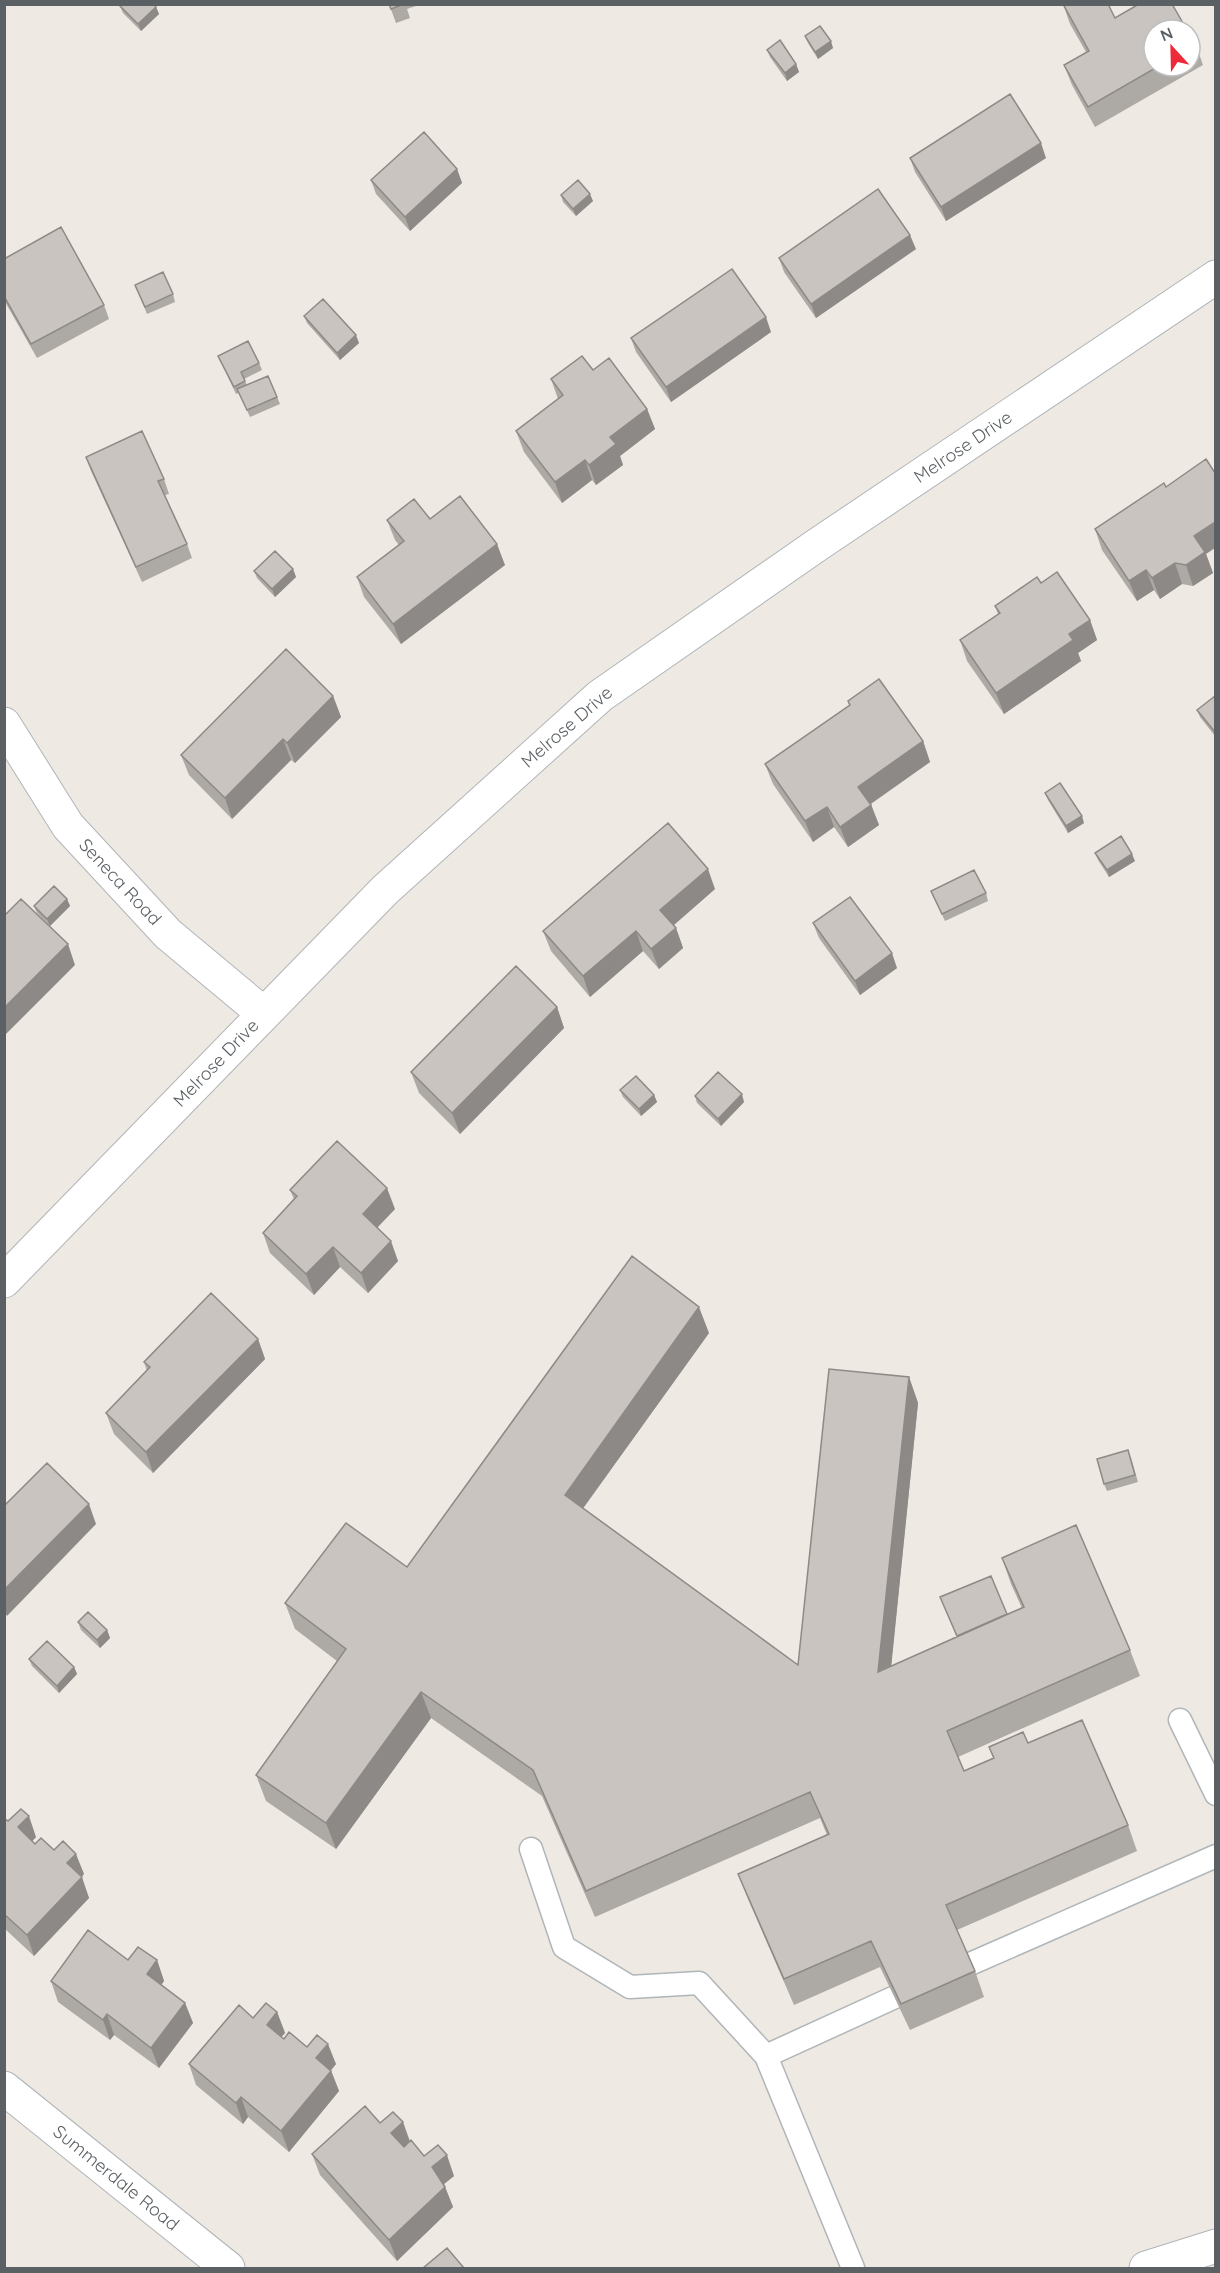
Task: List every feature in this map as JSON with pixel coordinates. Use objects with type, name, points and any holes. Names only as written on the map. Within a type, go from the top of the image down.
[{"type":"street","name":"Melrose Drive","points":[[4,1281],[385,890],[600,696],[817,545],[1215,277]]},
{"type":"street","name":"Seneca Road","points":[[4,724],[68,826],[168,934],[264,1014]]},
{"type":"street","name":"Summerdale Road","points":[[4,2088],[228,2268]]},
{"type":"street","points":[[1146,2268],[1215,2246]]},
{"type":"lane","points":[[1180,1720],[1215,1794]]},
{"type":"lane","points":[[531,1849],[564,1947],[630,1987],[699,1983],[766,2056],[853,2268]]},
{"type":"lane","points":[[970,1964],[1215,1856]]},
{"type":"lane","points":[[766,2056],[895,1997]]},
{"type":"building","points":[[122,4],[154,4],[156,7],[138,24],[120,6]]},
{"type":"building","points":[[389,4],[404,4],[391,9]]},
{"type":"building","points":[[1063,4],[1108,4],[1115,18],[1139,4],[1172,4],[1180,18],[1142,18],[1142,76],[1088,107],[1064,65],[1089,51]]},
{"type":"building","points":[[820,26],[831,41],[815,52],[805,36]]},
{"type":"building","points":[[780,40],[796,64],[785,73],[767,50]]},
{"type":"building","points":[[1010,94],[1041,143],[941,207],[910,158]]},
{"type":"building","points":[[424,132],[457,169],[405,217],[371,180]]},
{"type":"building","points":[[578,180],[590,194],[573,209],[561,195]]},
{"type":"building","points":[[878,189],[910,235],[811,304],[779,258]]},
{"type":"building","points":[[61,227],[104,305],[31,344],[4,296],[4,259]]},
{"type":"building","points":[[732,269],[766,317],[666,387],[631,338]]},
{"type":"building","points":[[163,272],[173,294],[145,307],[135,285]]},
{"type":"building","points":[[323,299],[356,335],[337,353],[304,316]]},
{"type":"building","points":[[248,341],[259,363],[241,372],[245,381],[234,387],[218,356]]},
{"type":"building","points":[[582,356],[593,370],[609,358],[647,409],[610,437],[616,444],[589,465],[585,460],[555,482],[516,431],[563,395],[551,379]]},
{"type":"building","points":[[268,376],[277,397],[247,410],[237,389]]},
{"type":"building","points":[[142,431],[164,479],[158,481],[187,544],[136,567],[86,457]]},
{"type":"building","points":[[1206,459],[1215,473],[1215,522],[1194,536],[1205,552],[1186,565],[1175,563],[1152,578],[1146,570],[1129,581],[1095,529],[1164,483],[1166,487]]},
{"type":"building","points":[[460,496],[497,544],[393,624],[357,577],[404,541],[387,520],[414,499],[430,519]]},
{"type":"building","points":[[275,551],[293,569],[272,589],[254,571]]},
{"type":"building","points":[[1057,572],[1090,620],[1069,634],[1073,640],[996,693],[960,640],[1000,613],[995,606],[1037,577],[1041,583]]},
{"type":"building","points":[[286,649],[333,696],[287,743],[283,739],[225,798],[181,755]]},
{"type":"building","points":[[879,679],[923,741],[858,787],[871,805],[840,827],[827,807],[805,821],[765,764],[850,705],[848,701]]},
{"type":"building","points":[[1215,696],[1215,732],[1197,710]]},
{"type":"building","points":[[1060,783],[1082,816],[1066,826],[1045,793]]},
{"type":"building","points":[[668,823],[708,869],[660,910],[676,928],[651,949],[636,931],[583,976],[543,931]]},
{"type":"building","points":[[1121,836],[1132,854],[1107,870],[1095,853]]},
{"type":"building","points":[[974,870],[986,893],[942,914],[931,891]]},
{"type":"building","points":[[54,886],[67,899],[47,919],[34,906]]},
{"type":"building","points":[[850,897],[892,953],[855,981],[813,923]]},
{"type":"building","points":[[21,899],[68,944],[4,1008],[4,916]]},
{"type":"building","points":[[516,966],[557,1007],[452,1113],[411,1072]]},
{"type":"building","points":[[718,1072],[742,1094],[718,1119],[695,1096]]},
{"type":"building","points":[[636,1076],[654,1095],[639,1109],[620,1090]]},
{"type":"building","points":[[337,1141],[387,1188],[363,1214],[391,1241],[361,1273],[333,1247],[306,1274],[263,1233],[297,1196],[290,1190]]},
{"type":"building","points":[[632,1256],[699,1307],[565,1495],[798,1665],[829,1369],[909,1377],[878,1672],[1024,1607],[1002,1558],[1076,1525],[1130,1650],[947,1731],[964,1771],[994,1758],[989,1747],[1023,1732],[1028,1743],[1082,1720],[1128,1825],[946,1905],[975,1971],[901,2004],[871,1941],[784,1979],[738,1874],[829,1834],[810,1792],[586,1891],[533,1770],[421,1692],[326,1823],[256,1775],[346,1649],[285,1603],[346,1523],[407,1567]]},
{"type":"building","points":[[211,1293],[258,1339],[146,1452],[106,1413],[150,1367],[144,1362]]},
{"type":"building","points":[[1128,1450],[1135,1475],[1104,1484],[1097,1459]]},
{"type":"building","points":[[47,1463],[89,1504],[4,1590],[4,1506]]},
{"type":"building","points":[[991,1576],[1007,1614],[957,1636],[940,1597]]},
{"type":"building","points":[[88,1612],[107,1630],[97,1640],[78,1622]]},
{"type":"building","points":[[47,1641],[74,1667],[57,1686],[29,1659]]},
{"type":"building","points":[[21,1809],[29,1816],[18,1827],[35,1844],[41,1838],[54,1850],[63,1841],[76,1854],[67,1863],[82,1877],[27,1935],[4,1914],[4,1818],[8,1821]]},
{"type":"building","points":[[88,1930],[128,1960],[138,1947],[157,1960],[147,1974],[185,2003],[151,2048],[107,2014],[103,2020],[51,1981]]},
{"type":"building","points":[[266,2003],[277,2012],[267,2025],[284,2039],[289,2032],[307,2047],[317,2035],[328,2044],[316,2058],[331,2071],[281,2131],[241,2097],[236,2103],[189,2064],[239,2005],[253,2018]]},
{"type":"building","points":[[365,2106],[380,2123],[393,2112],[403,2122],[391,2133],[404,2147],[411,2140],[424,2156],[438,2145],[447,2155],[432,2167],[445,2187],[389,2240],[312,2154]]},
{"type":"building","points":[[447,2248],[464,2268],[423,2268]]}]
